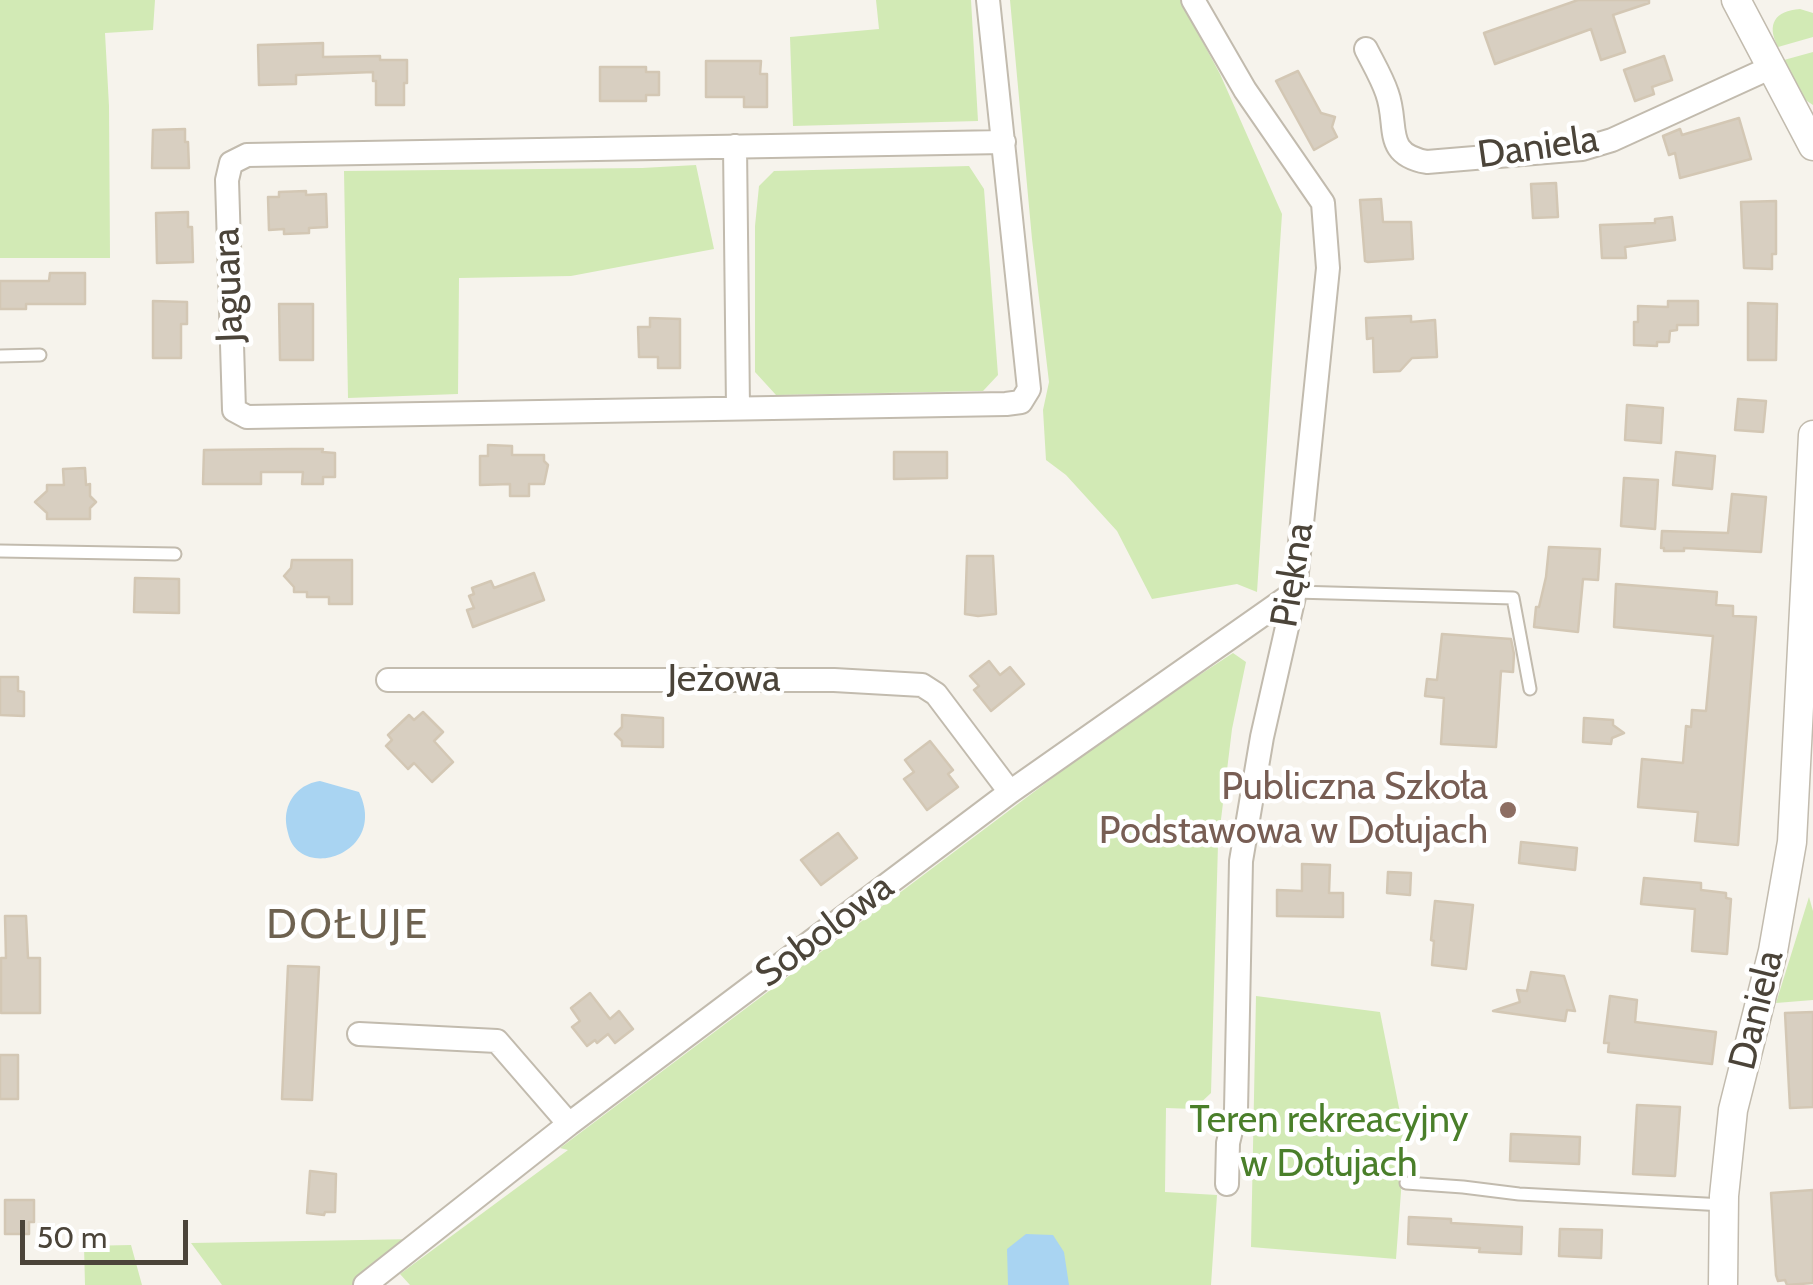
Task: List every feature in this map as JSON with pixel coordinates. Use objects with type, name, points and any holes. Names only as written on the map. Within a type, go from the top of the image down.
[{"type":"street","name":"Jaguara","points":[[988,0],[1004,142],[1029,389],[1021,402],[247,417],[234,410],[226,180],[231,163],[246,155],[1004,142]]},
{"type":"street","name":"Piękna","points":[[1193,0],[1245,90],[1323,203],[1328,268],[1295,592],[1262,737],[1241,861],[1236,1110],[1228,1143],[1227,1184]]},
{"type":"street","points":[[1736,0],[1813,146]]},
{"type":"street","name":"Daniela","points":[[1366,49],[1388,95],[1400,151],[1427,162],[1582,149],[1612,140],[1772,67]]},
{"type":"street","points":[[735,146],[738,408]]},
{"type":"street","name":"Daniela","points":[[1724,1285],[1726,1158],[1735,1098],[1802,846],[1813,435]]},
{"type":"street","name":"Sobolowa","points":[[365,1285],[569,1124],[1010,792],[1295,592]]},
{"type":"street","name":"Jeżowa","points":[[388,680],[834,680],[922,685],[936,694],[1010,792]]},
{"type":"street","points":[[358,1034],[496,1041],[569,1124]]},
{"type":"lane","points":[[0,356],[40,355]]},
{"type":"lane","points":[[0,551],[175,554]]},
{"type":"lane","points":[[1295,592],[1513,598],[1530,689]]},
{"type":"lane","points":[[1406,1183],[1519,1194],[1724,1205]]},
{"type":"green space","points":[[0,0],[155,0],[153,30],[105,33],[110,258],[0,258]]},
{"type":"green space","points":[[876,0],[971,0],[978,121],[793,126],[790,37],[879,29]]},
{"type":"green space","points":[[1010,0],[1180,0],[1220,74],[1282,214],[1257,592],[1237,584],[1152,599],[1117,531],[1066,475],[1046,460],[1043,410],[1049,382]]},
{"type":"green space","points":[[1800,9],[1813,13],[1813,37],[1778,47],[1773,32],[1775,20]]},
{"type":"green space","points":[[1813,52],[1813,105],[1804,99],[1784,60]]},
{"type":"green space","points":[[696,165],[714,249],[571,276],[459,278],[458,394],[348,398],[344,171]]},
{"type":"green space","points":[[969,166],[984,189],[998,375],[983,391],[776,395],[755,372],[755,226],[759,186],[774,171]]},
{"type":"green space","points":[[1233,653],[1246,662],[1232,729],[1218,844],[1211,1093],[1194,1109],[1166,1108],[1165,1192],[1217,1195],[1211,1285],[410,1285],[400,1274],[568,1150],[560,1148],[1123,725]]},
{"type":"green space","points":[[1809,897],[1813,911],[1813,1000],[1776,1003]]},
{"type":"green space","name":"Teren rekreacyjny w Dołujach","points":[[1256,996],[1380,1012],[1405,1138],[1396,1259],[1251,1247]]},
{"type":"green space","points":[[418,1239],[357,1285],[222,1285],[191,1243]]},
{"type":"green space","points":[[131,1245],[142,1285],[85,1285],[84,1246]]},
{"type":"water","points":[[320,781],[359,792],[365,814],[362,832],[353,845],[323,858],[308,856],[295,848],[286,822],[295,794]]},
{"type":"water","points":[[1026,1234],[1053,1235],[1064,1252],[1069,1285],[1008,1285],[1007,1249]]},
{"type":"building","points":[[1578,0],[1649,3],[1613,15],[1625,52],[1601,60],[1591,29],[1495,64],[1484,33]]},
{"type":"building","points":[[323,43],[323,57],[380,56],[380,60],[407,60],[404,105],[376,105],[373,72],[296,75],[296,84],[259,85],[258,45]]},
{"type":"building","points":[[1664,56],[1672,80],[1652,87],[1654,94],[1635,101],[1624,70]]},
{"type":"building","points":[[706,61],[761,61],[760,74],[767,74],[767,107],[744,107],[744,97],[706,97]]},
{"type":"building","points":[[600,67],[646,67],[646,72],[659,72],[659,95],[646,95],[646,101],[600,101]]},
{"type":"building","points":[[1298,71],[1321,113],[1335,117],[1332,127],[1337,137],[1314,150],[1276,81]]},
{"type":"building","points":[[1739,118],[1751,159],[1680,178],[1675,153],[1669,155],[1663,136],[1680,129],[1682,135]]},
{"type":"building","points":[[185,129],[189,168],[152,168],[153,130]]},
{"type":"building","points":[[1556,183],[1558,217],[1533,218],[1531,184]]},
{"type":"building","points":[[306,191],[306,195],[326,194],[327,227],[309,228],[309,233],[269,230],[268,197],[279,197],[279,192]]},
{"type":"building","points":[[1381,199],[1383,222],[1411,222],[1413,259],[1365,261],[1360,200]]},
{"type":"building","points":[[1776,201],[1776,254],[1772,254],[1772,269],[1744,268],[1741,202]]},
{"type":"building","points":[[188,212],[193,262],[157,263],[156,213]]},
{"type":"building","points":[[1672,217],[1675,240],[1625,247],[1626,258],[1602,258],[1600,225],[1655,223],[1655,219]]},
{"type":"building","points":[[50,273],[85,273],[85,304],[26,304],[26,309],[0,309],[0,281],[49,281]]},
{"type":"building","points":[[153,301],[187,302],[187,324],[181,324],[181,358],[153,358]]},
{"type":"building","points":[[1668,301],[1698,301],[1698,325],[1677,325],[1677,330],[1670,331],[1669,342],[1657,342],[1657,346],[1634,345],[1638,306],[1668,307]]},
{"type":"building","points":[[1748,303],[1777,304],[1776,360],[1748,360]]},
{"type":"building","points":[[279,304],[313,304],[313,360],[280,360]]},
{"type":"building","points":[[1411,316],[1411,322],[1435,320],[1437,357],[1412,358],[1400,371],[1374,372],[1373,338],[1367,339],[1366,318]]},
{"type":"building","points":[[650,318],[680,319],[680,368],[658,368],[658,357],[639,357],[638,327],[650,327]]},
{"type":"building","points":[[1738,399],[1766,401],[1763,432],[1735,430]]},
{"type":"building","points":[[1627,405],[1663,408],[1661,443],[1625,440]]},
{"type":"building","points":[[488,445],[512,446],[512,455],[544,455],[548,465],[544,484],[529,484],[529,496],[510,496],[510,484],[480,485],[480,456],[488,456]]},
{"type":"building","points":[[323,449],[322,452],[335,453],[335,477],[323,477],[323,484],[302,484],[303,472],[261,472],[261,484],[203,484],[204,450]]},
{"type":"building","points":[[894,452],[947,452],[947,478],[894,479]]},
{"type":"building","points":[[1676,452],[1715,456],[1712,489],[1673,485]]},
{"type":"building","points":[[85,468],[86,485],[90,484],[90,496],[96,502],[90,508],[90,519],[47,519],[47,513],[35,502],[47,491],[47,485],[64,485],[63,469]]},
{"type":"building","points":[[1624,478],[1658,480],[1655,529],[1621,526]]},
{"type":"building","points":[[1732,494],[1766,497],[1761,552],[1661,548],[1662,531],[1728,533]]},
{"type":"building","points":[[1549,547],[1600,549],[1598,580],[1583,579],[1578,632],[1534,627]]},
{"type":"building","points":[[967,556],[993,556],[996,614],[965,614]]},
{"type":"building","points":[[292,560],[352,560],[352,604],[329,604],[329,597],[307,597],[307,592],[294,592],[284,576]]},
{"type":"building","points":[[534,573],[544,600],[473,627],[467,610],[474,608],[469,596],[474,594],[472,588],[491,581],[494,588]]},
{"type":"building","points":[[135,578],[179,579],[179,613],[134,612]]},
{"type":"building","points":[[1616,584],[1717,592],[1716,605],[1733,606],[1733,616],[1756,617],[1738,845],[1695,841],[1698,812],[1638,807],[1642,759],[1683,763],[1686,726],[1691,727],[1692,710],[1706,711],[1713,636],[1614,627]]},
{"type":"building","points":[[1442,634],[1511,639],[1513,672],[1501,671],[1496,747],[1441,744],[1444,698],[1425,696],[1427,679],[1437,680]]},
{"type":"building","points":[[989,661],[1000,675],[1010,667],[1024,684],[991,711],[974,690],[979,686],[970,676]]},
{"type":"building","points":[[0,677],[18,677],[18,691],[24,692],[24,716],[0,715]]},
{"type":"building","points":[[423,712],[443,732],[434,741],[453,762],[432,782],[414,763],[408,769],[386,746],[392,740],[388,735],[409,715],[414,720]]},
{"type":"building","points":[[622,715],[663,718],[663,747],[622,746],[615,734],[622,727]]},
{"type":"building","points":[[1584,718],[1613,720],[1613,725],[1624,733],[1612,738],[1611,744],[1583,742]]},
{"type":"building","points":[[930,741],[953,770],[948,774],[958,787],[927,810],[904,779],[914,772],[905,760]]},
{"type":"building","points":[[838,833],[857,858],[821,885],[801,860]]},
{"type":"building","points":[[1521,842],[1577,848],[1575,870],[1519,863]]},
{"type":"building","points":[[1302,864],[1330,865],[1329,893],[1343,893],[1343,917],[1277,916],[1277,890],[1302,891]]},
{"type":"building","points":[[1388,872],[1411,873],[1410,895],[1387,893]]},
{"type":"building","points":[[1644,878],[1701,883],[1701,890],[1726,893],[1726,898],[1731,899],[1727,954],[1692,951],[1695,909],[1641,904]]},
{"type":"building","points":[[1435,901],[1473,905],[1466,969],[1432,965]]},
{"type":"building","points":[[5,916],[26,916],[28,958],[40,958],[40,1013],[1,1013]]},
{"type":"building","points":[[288,966],[319,967],[312,1100],[282,1099]]},
{"type":"building","points":[[1531,972],[1564,976],[1575,1011],[1567,1010],[1565,1021],[1493,1011],[1520,1002],[1517,990],[1527,991]]},
{"type":"building","points":[[590,993],[610,1019],[619,1011],[633,1029],[615,1043],[608,1034],[587,1046],[572,1027],[580,1021],[571,1008]]},
{"type":"building","points":[[1610,996],[1637,1000],[1635,1022],[1716,1032],[1712,1064],[1608,1052],[1609,1043],[1604,1043]]},
{"type":"building","points":[[1813,1012],[1813,1107],[1790,1108],[1785,1013]]},
{"type":"building","points":[[0,1055],[18,1055],[18,1099],[0,1099]]},
{"type":"building","points":[[1637,1105],[1680,1107],[1675,1176],[1633,1174]]},
{"type":"building","points":[[1511,1134],[1580,1137],[1579,1164],[1510,1161]]},
{"type":"building","points":[[310,1171],[336,1174],[335,1212],[307,1213]]},
{"type":"building","points":[[1813,1190],[1813,1283],[1787,1285],[1785,1280],[1778,1281],[1776,1275],[1771,1193]]},
{"type":"building","points":[[5,1200],[34,1200],[34,1222],[29,1222],[29,1234],[5,1234]]},
{"type":"building","points":[[1409,1217],[1522,1227],[1521,1254],[1408,1244]]},
{"type":"building","points":[[1560,1229],[1602,1230],[1601,1258],[1559,1256]]},
{"type":"place","name":"Publiczna Szkoła Podstawowa w Dołujach","points":[[1508,810]]},
{"type":"district","name":"DOŁUJE","points":[[348,926]]}]
